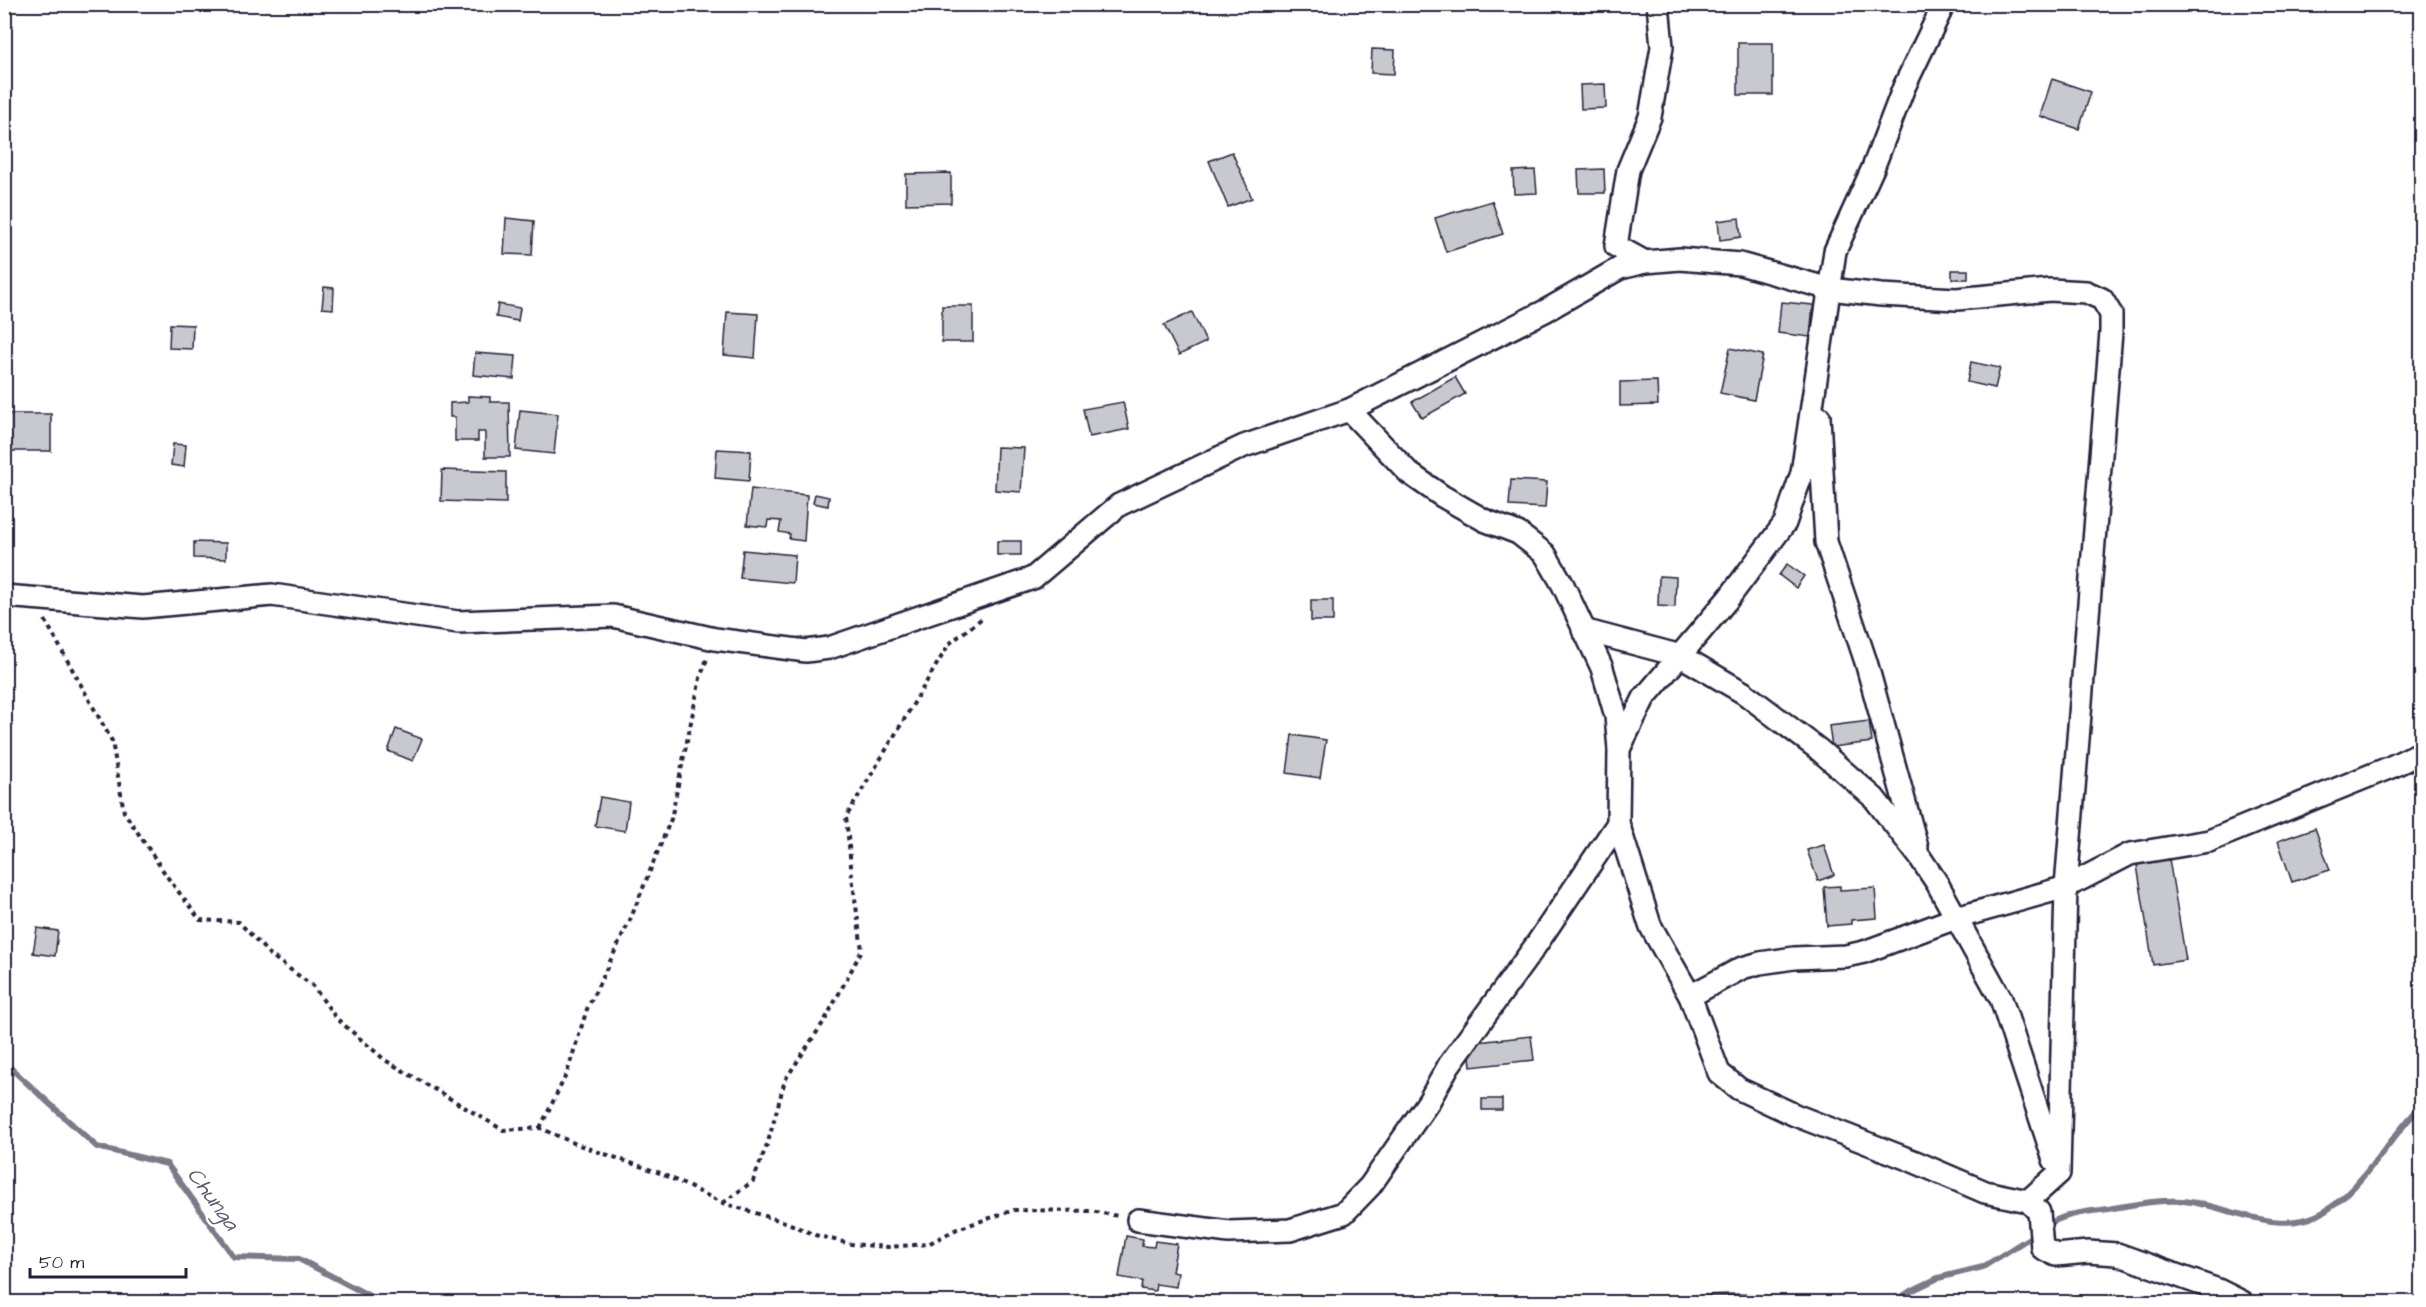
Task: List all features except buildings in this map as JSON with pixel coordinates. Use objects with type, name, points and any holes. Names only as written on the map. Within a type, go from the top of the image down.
[{"type":"street","points":[[1645,262],[1616,246],[1628,170],[1650,117],[1662,47],[1658,4]]},
{"type":"street","points":[[1619,749],[1644,698],[1728,599],[1785,523],[1802,474],[1835,251],[1874,168],[1904,87],[1944,4]]},
{"type":"street","points":[[4,596],[143,607],[272,595],[458,622],[613,616],[715,639],[806,651],[829,648],[1033,578],[1119,505],[1244,446],[1349,410],[1545,311],[1620,268],[1645,262],[1680,259],[1740,264],[1830,289],[1881,295],[1957,299],[2050,290],[2086,292],[2102,299],[2111,314],[2066,887],[2059,1173],[2028,1201]]},
{"type":"street","points":[[1817,375],[1826,542],[1866,662],[1919,856]]},
{"type":"street","points":[[1349,410],[1409,474],[1484,520],[1518,533],[1545,554],[1563,585],[1602,668],[1616,716],[1619,749],[1618,823],[1650,925],[1690,996],[1719,1073],[1739,1089],[1795,1115],[1985,1192],[2028,1201],[2039,1212],[2042,1248],[2056,1255],[2088,1252],[2117,1254],[2218,1290],[2242,1302]]},
{"type":"street","points":[[1583,630],[1681,656],[1744,693],[1818,749],[1875,798],[1919,856],[2001,999],[2059,1173]]},
{"type":"street","points":[[1690,996],[1742,968],[1794,958],[1846,956],[1881,947],[1956,918],[2066,887],[2130,854],[2209,841],[2391,767],[2421,752]]},
{"type":"street","points":[[1138,1220],[1229,1232],[1290,1230],[1344,1213],[1370,1186],[1429,1101],[1449,1065],[1534,948],[1618,823]]},
{"type":"path","points":[[32,599],[61,646],[112,741],[124,812],[168,878],[200,920],[239,922],[269,954],[314,986],[336,1018],[385,1060],[503,1130],[540,1128],[576,1144],[660,1173],[723,1203],[788,1223],[815,1235],[851,1244],[888,1247],[928,1244],[957,1228],[1014,1210],[1091,1211],[1138,1220]]},
{"type":"path","points":[[723,1203],[753,1181],[768,1142],[785,1080],[825,1020],[862,950],[846,817],[949,644],[986,615]]},
{"type":"path","points":[[540,1128],[567,1073],[587,1009],[630,920],[671,819],[700,678],[715,639]]},
{"type":"waterway","name":"Chunga","points":[[4,1062],[97,1147],[167,1164],[234,1257],[299,1259],[381,1302]]},
{"type":"waterway","points":[[2045,1227],[2079,1213],[2163,1201],[2183,1201],[2251,1217],[2285,1222],[2318,1215],[2346,1195],[2422,1105]]},
{"type":"waterway","points":[[1894,1302],[1938,1278],[1983,1267],[2037,1233]]},
{"type":"waterway","points":[[1681,1302],[1710,1297],[1739,1296],[1797,1302]]}]
